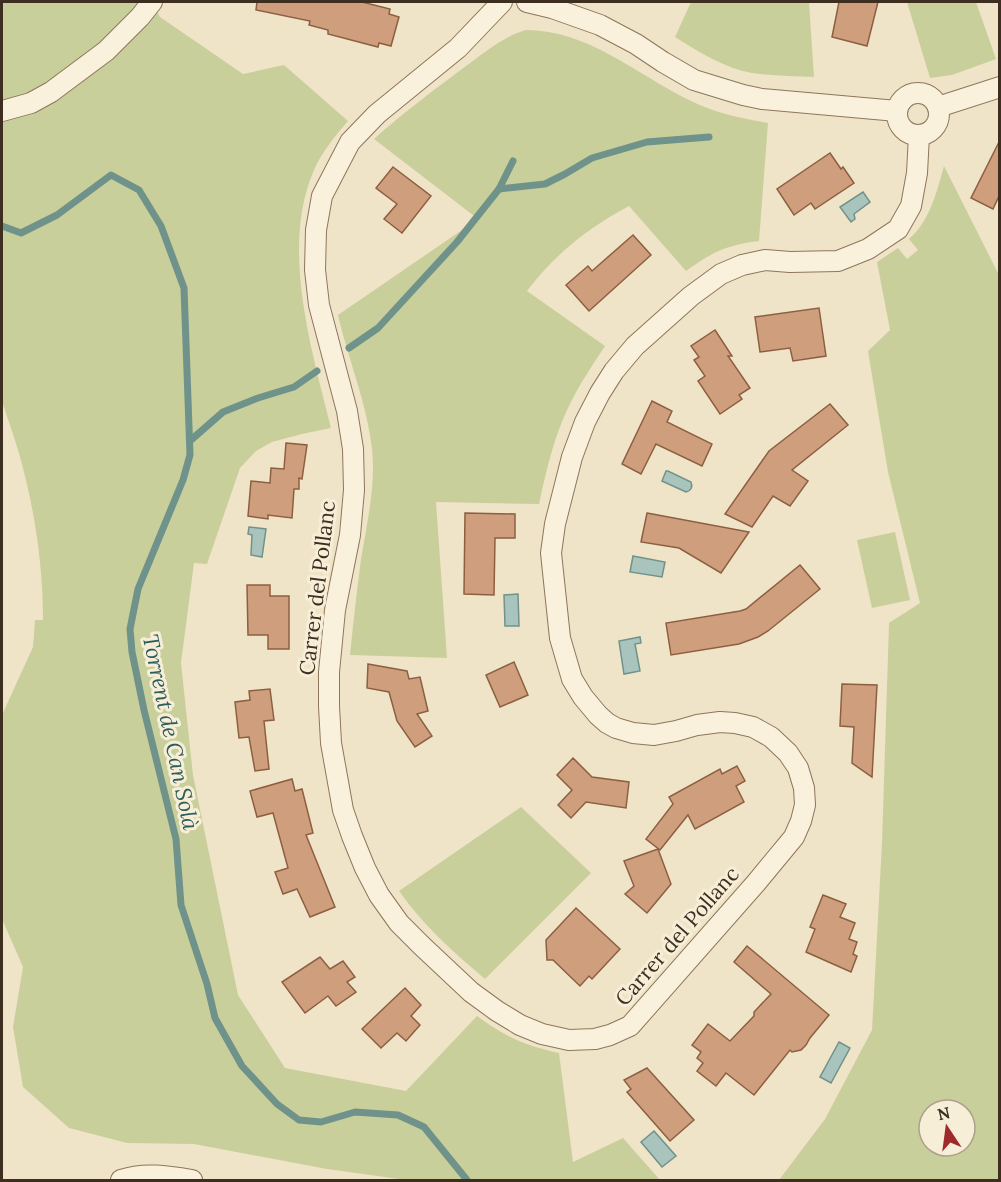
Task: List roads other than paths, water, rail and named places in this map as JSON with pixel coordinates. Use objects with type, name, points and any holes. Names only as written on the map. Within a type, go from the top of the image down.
[{"type":"street","points":[[2,111],[31,103],[51,92],[105,51],[152,2]]},
{"type":"street","name":"Carrer del Pollanc","points":[[502,2],[458,48],[376,114],[350,142],[322,196],[316,230],[315,270],[319,305],[347,411],[353,449],[354,490],[350,535],[336,610],[329,672],[329,706],[331,743],[343,810],[379,895],[407,930],[471,992],[520,1025],[542,1034],[569,1040],[595,1039],[630,1026],[794,837],[805,805],[804,788],[798,768],[788,753],[771,737],[753,727],[720,722],[654,735],[616,728],[598,715],[572,679],[560,639],[551,553],[555,524],[572,457],[585,422],[614,371],[634,346],[691,296],[721,274],[741,265],[765,260],[838,261],[868,249],[898,229],[911,206],[917,173],[919,135]]},
{"type":"street","points":[[527,2],[600,25],[694,80],[743,96],[897,111]]},
{"type":"street","points":[[938,107],[999,87]]},
{"type":"street","points":[[917,93],[930,96],[935,101],[939,113],[936,126],[931,131],[919,135],[905,131],[897,118],[899,104],[903,98],[917,93]]},
{"type":"street","points":[[122,1180],[141,1175],[192,1180]]},
{"type":"water","points":[[863,192],[870,202],[854,214],[855,219],[851,222],[840,207]]},
{"type":"water","points":[[666,471],[691,482],[690,490],[686,492],[662,481]]},
{"type":"water","points":[[249,527],[266,529],[262,557],[251,555],[252,535],[248,534]]},
{"type":"water","points":[[633,556],[665,562],[662,577],[630,572]]},
{"type":"water","points":[[518,594],[519,626],[505,626],[504,595]]},
{"type":"water","points":[[640,637],[641,643],[635,644],[640,671],[624,674],[619,641]]},
{"type":"water","points":[[839,1042],[850,1048],[831,1083],[820,1077]]},
{"type":"water","points":[[654,1131],[676,1156],[662,1167],[641,1142]]},
{"type":"waterway","points":[[499,189],[545,184],[592,158],[647,142],[709,137]]},
{"type":"waterway","points":[[349,348],[378,328],[457,242],[499,189],[513,161]]},
{"type":"waterway","name":"Torrent de Can Solà","points":[[2,226],[21,233],[57,215],[111,175],[139,190],[161,226],[184,288],[190,455],[183,480],[138,589],[130,629],[132,652],[144,710],[176,839],[181,905],[207,984],[215,1018],[242,1066],[277,1104],[299,1120],[321,1122],[355,1112],[398,1115],[424,1127],[467,1180]]},
{"type":"waterway","points":[[191,440],[223,412],[294,387],[317,371]]}]
